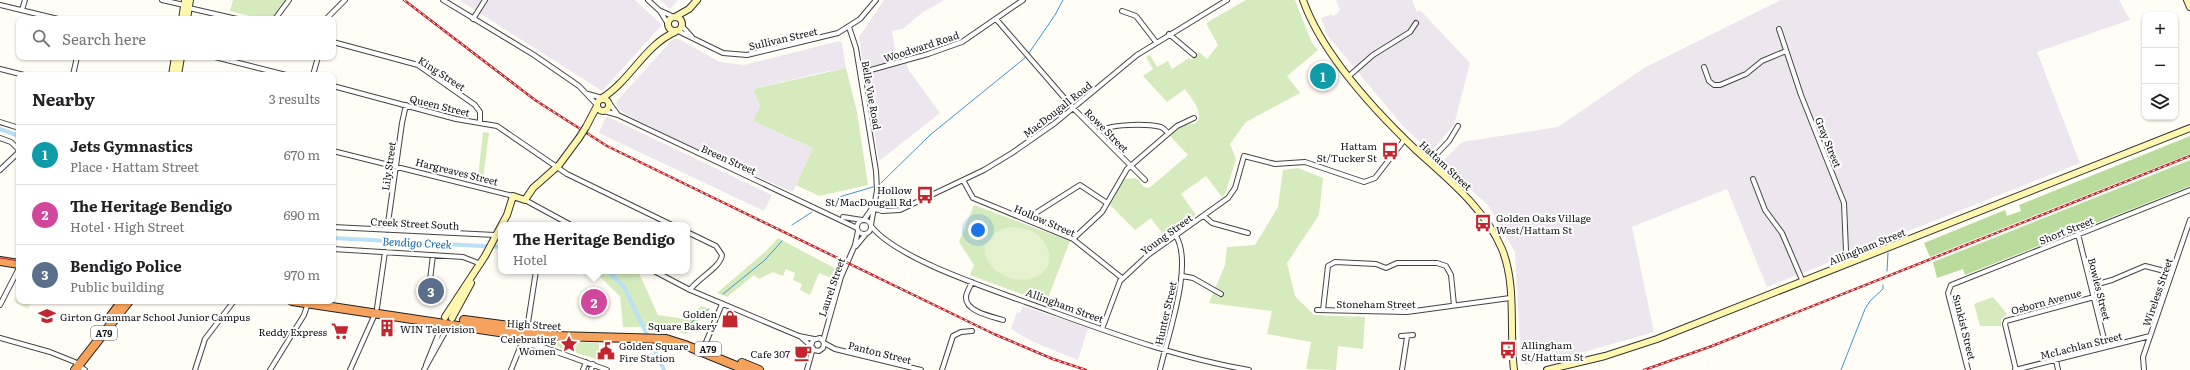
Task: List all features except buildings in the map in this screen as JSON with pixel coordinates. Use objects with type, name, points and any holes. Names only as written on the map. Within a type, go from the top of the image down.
[{"type":"highway","points":[[0,256],[16,258]]},
{"type":"highway","points":[[0,261],[16,264]]},
{"type":"highway","name":"High Street","points":[[336,303],[376,310]]},
{"type":"highway","name":"A79","points":[[76,367],[120,304]]},
{"type":"highway","name":"A79","points":[[85,353],[127,304]]},
{"type":"highway","name":"High Street","points":[[325,304],[448,320],[524,337],[642,336]]},
{"type":"highway","name":"High Street","points":[[524,337],[655,336],[703,350],[760,370]]},
{"type":"highway","name":"High Street","points":[[703,350],[742,369]]},
{"type":"street","points":[[22,10],[25,0]]},
{"type":"street","points":[[162,0],[186,4],[227,16]]},
{"type":"street","points":[[183,16],[186,4],[190,0]]},
{"type":"street","points":[[277,16],[289,0]]},
{"type":"street","points":[[329,16],[345,0]]},
{"type":"street","points":[[443,0],[534,55],[588,94],[604,111]]},
{"type":"street","points":[[473,19],[485,0]]},
{"type":"street","points":[[648,0],[660,11],[670,30],[676,31]]},
{"type":"street","points":[[525,200],[533,188],[557,167],[579,138],[592,118],[597,105],[602,98],[615,90],[659,42],[676,31],[682,25],[690,8],[697,0]]},
{"type":"street","points":[[849,27],[864,15],[876,0]]},
{"type":"street","name":"Woodward Road","points":[[860,73],[955,45],[968,38],[1023,0]]},
{"type":"street","name":"MacDougall Road","points":[[873,208],[886,211],[900,210],[984,170],[1025,145],[1073,108],[1127,63],[1156,42],[1227,0]]},
{"type":"street","name":"Hattam Street","points":[[1303,0],[1320,40],[1349,76],[1405,140],[1471,202],[1492,230],[1505,258],[1510,298],[1514,370]]},
{"type":"street","points":[[2187,0],[2190,7]]},
{"type":"street","points":[[186,4],[187,16]]},
{"type":"street","points":[[0,5],[46,16]]},
{"type":"street","points":[[659,42],[668,25],[675,17],[690,8]]},
{"type":"street","points":[[660,11],[679,19],[682,25]]},
{"type":"street","points":[[1122,11],[1136,16],[1156,42]]},
{"type":"street","name":"Rowe Street","points":[[996,19],[1073,108],[1145,180]]},
{"type":"street","points":[[1349,76],[1377,52],[1410,32],[1416,23]]},
{"type":"street","name":"Sullivan Street","points":[[682,25],[697,41]]},
{"type":"street","name":"Sullivan Street","points":[[676,31],[723,53],[741,55],[822,38],[849,27]]},
{"type":"street","name":"Belle Vue Road","points":[[849,27],[856,48],[876,171],[877,190],[871,225]]},
{"type":"street","name":"Gray Street","points":[[1779,29],[1844,203],[1846,250],[1850,264]]},
{"type":"street","points":[[1169,34],[1194,55]]},
{"type":"street","name":"King Street","points":[[336,43],[405,60],[424,68],[475,105],[480,112],[480,122]]},
{"type":"street","points":[[1704,67],[1709,81],[1714,85],[1720,85],[1750,72],[1764,59],[1786,51]]},
{"type":"street","points":[[74,72],[76,60]]},
{"type":"street","points":[[172,72],[174,60]]},
{"type":"street","points":[[178,72],[180,60]]},
{"type":"street","points":[[227,60],[274,72]]},
{"type":"street","points":[[314,72],[317,60]]},
{"type":"street","points":[[0,69],[16,73]]},
{"type":"street","name":"Queen Street","points":[[336,87],[456,119],[492,124],[507,132],[557,167]]},
{"type":"street","points":[[592,118],[609,108],[615,90]]},
{"type":"street","points":[[588,94],[608,100],[618,116]]},
{"type":"street","name":"Lily Street","points":[[387,230],[406,105]]},
{"type":"street","name":"Breen Street","points":[[604,111],[618,116],[691,151],[835,216],[867,234]]},
{"type":"street","points":[[1073,239],[1100,214],[1125,171],[1131,165],[1180,124],[1194,118]]},
{"type":"street","points":[[0,122],[16,127]]},
{"type":"street","points":[[1098,133],[1103,128],[1138,125],[1161,127],[1168,133]]},
{"type":"street","points":[[1429,162],[1449,141],[1458,126]]},
{"type":"street","name":"Allingham Street","points":[[1547,370],[1649,342],[1850,264],[2190,128]]},
{"type":"street","points":[[0,138],[12,142],[16,147]]},
{"type":"street","name":"Young Street","points":[[1102,329],[1117,285],[1122,278],[1148,255],[1204,216],[1231,195],[1244,156],[1275,164],[1305,162],[1355,181],[1368,182],[1376,176],[1405,140]]},
{"type":"street","points":[[1449,141],[1454,140]]},
{"type":"street","name":"Hargreaves Street","points":[[336,152],[513,196],[525,200],[565,222]]},
{"type":"street","points":[[0,170],[16,154]]},
{"type":"street","points":[[557,167],[571,176],[666,222]]},
{"type":"street","points":[[1753,179],[1765,210],[1782,233],[1803,282]]},
{"type":"street","name":"Hollow Street","points":[[963,180],[973,198],[1073,239],[1122,278]]},
{"type":"street","points":[[1029,221],[1031,216],[1080,185],[1107,203]]},
{"type":"street","name":"Short Street","points":[[1948,288],[1952,284],[2190,190]]},
{"type":"street","points":[[502,222],[513,196]]},
{"type":"street","name":"Belle Vue Road","points":[[863,220],[873,208]]},
{"type":"street","name":"Breen Street","points":[[835,216],[863,220]]},
{"type":"street","points":[[1204,216],[1212,223],[1248,233]]},
{"type":"street","name":"Allingham Street","points":[[863,220],[871,225],[882,238]]},
{"type":"street","name":"Laurel Street","points":[[820,350],[824,342],[825,328],[841,277],[852,251],[858,223],[863,220]]},
{"type":"street","name":"Wireless Street","points":[[2144,370],[2143,357],[2190,220]]},
{"type":"street","name":"Laurel Street","points":[[852,251],[867,234],[871,225]]},
{"type":"street","name":"Creek Street South","points":[[336,227],[495,236]]},
{"type":"street","points":[[425,370],[448,320],[481,264],[498,230]]},
{"type":"street","points":[[690,233],[716,246],[722,254],[718,263],[695,283],[690,290]]},
{"type":"street","name":"Allingham Street","points":[[867,234],[882,238],[902,250],[972,282],[1102,329],[1164,351],[1199,361],[1249,370]]},
{"type":"street","name":"Bowles Street","points":[[2078,234],[2106,347]]},
{"type":"street","name":"Hunter Street","points":[[1160,370],[1182,276],[1181,246],[1176,236]]},
{"type":"street","points":[[336,249],[467,258],[481,264]]},
{"type":"street","points":[[350,370],[376,310],[385,252]]},
{"type":"street","points":[[430,280],[433,255]]},
{"type":"street","name":"Stoneham Street","points":[[1323,310],[1327,270],[1331,263],[1374,264],[1388,268],[1397,263],[1437,262],[1446,266],[1451,275],[1454,305]]},
{"type":"street","name":"Osborn Avenue","points":[[2091,286],[2115,279],[2145,266],[2172,273]]},
{"type":"street","points":[[0,305],[16,274]]},
{"type":"street","points":[[511,370],[524,337],[535,274]]},
{"type":"street","points":[[660,274],[690,290],[799,336],[816,338]]},
{"type":"street","points":[[1182,276],[1194,278],[1221,294]]},
{"type":"street","points":[[972,282],[966,296],[968,303],[982,314],[1003,320]]},
{"type":"street","name":"Sunkist Street","points":[[1948,288],[1968,370]]},
{"type":"street","name":"Osborn Avenue","points":[[2016,370],[2005,324],[2006,321],[2094,297]]},
{"type":"street","name":"Stoneham Street","points":[[1317,310],[1407,312],[1510,298]]},
{"type":"street","points":[[195,370],[205,339],[231,304]]},
{"type":"street","points":[[270,370],[293,333],[307,304]]},
{"type":"street","points":[[703,350],[722,304]]},
{"type":"street","name":"Laurel Street","points":[[810,362],[812,347],[816,338],[825,328]]},
{"type":"street","points":[[942,370],[953,336],[961,332],[972,331]]},
{"type":"street","points":[[1401,336],[1407,337],[1413,335]]},
{"type":"street","points":[[541,346],[538,341],[542,336]]},
{"type":"street","points":[[799,336],[812,347],[820,350],[810,362],[807,370]]},
{"type":"street","name":"McLachlan Street","points":[[2016,370],[2150,336]]},
{"type":"street","points":[[524,337],[541,346],[607,370]]},
{"type":"street","points":[[1402,370],[1407,337]]},
{"type":"street","points":[[0,338],[50,352],[76,367]]},
{"type":"street","name":"Panton Street","points":[[816,338],[834,349]]},
{"type":"street","name":"Panton Street","points":[[820,350],[834,349],[921,370]]},
{"type":"street","points":[[2056,360],[2058,370]]},
{"type":"street","points":[[583,370],[586,362]]},
{"type":"street","points":[[591,370],[593,364]]},
{"type":"shaded area","points":[[459,0],[635,0],[662,25],[602,91]]},
{"type":"shaded area","points":[[660,0],[678,0],[670,9]]},
{"type":"shaded area","points":[[884,0],[945,0],[923,12],[903,29],[892,31],[896,54],[903,53],[908,69],[940,113],[879,161],[859,37]]},
{"type":"shaded area","points":[[1336,0],[1412,0],[1417,12],[1420,10],[1470,63],[1454,125],[1434,148],[1427,149],[1403,126],[1327,35],[1321,18],[1332,14],[1333,17],[1340,10]]},
{"type":"shaded area","points":[[1781,0],[2119,0],[2130,20],[2037,52],[2080,163],[1767,287],[1727,189],[1632,227],[1654,332],[1584,352],[1526,365],[1521,361],[1515,252],[1488,205],[1441,163],[1462,142],[1558,127],[1644,68]]},
{"type":"shaded area","points":[[673,39],[679,39],[720,62],[744,65],[839,41],[842,43],[846,68],[753,89],[760,106],[753,121],[813,148],[793,192],[704,153],[627,115],[618,108],[616,102]]},
{"type":"shaded area","points":[[606,116],[772,195],[764,211],[599,133]]},
{"type":"shaded area","points":[[1023,306],[1088,328],[1078,360],[1031,341],[1011,329],[1017,312],[1020,313]]},
{"type":"green space","points":[[233,0],[286,0],[274,16],[250,16],[230,11]]},
{"type":"green space","points":[[1246,0],[1295,0],[1312,43],[1318,50],[1287,76],[1300,93],[1246,122],[1230,144],[1236,159],[1225,194],[1222,197],[1206,176],[1181,194],[1196,215],[1165,237],[1151,218],[1135,230],[1110,205],[1124,179],[1136,178],[1144,187],[1149,188],[1188,155],[1169,135],[1180,126],[1196,123],[1199,115],[1196,106],[1185,89],[1167,102],[1143,76],[1153,69],[1146,57],[1150,55],[1157,67],[1168,61],[1172,69],[1189,58],[1191,60],[1199,52],[1207,59],[1218,45],[1206,23]]},
{"type":"green space","points":[[846,68],[857,112],[868,185],[819,196],[796,185],[813,148],[753,121],[760,106],[753,89]]},
{"type":"green space","points":[[483,132],[489,133],[483,179],[478,177]]},
{"type":"green space","points":[[2190,136],[2190,154],[1930,257],[1924,243],[2005,210],[2007,216],[2021,211],[2019,205]]},
{"type":"green space","points":[[2190,160],[2190,186],[1965,275],[1963,269],[1937,278],[1933,262]]},
{"type":"green space","points":[[1298,168],[1323,178],[1319,215],[1287,263],[1295,296],[1314,315],[1365,317],[1363,349],[1338,346],[1336,370],[1306,369],[1311,342],[1267,334],[1272,311],[1209,303],[1225,265],[1227,247],[1255,245],[1278,207],[1283,170]]},
{"type":"green space","points":[[974,205],[1070,241],[1046,303],[970,275],[974,265],[959,242]]},
{"type":"green space","points":[[1009,227],[1021,228],[1033,232],[1046,245],[1049,263],[1042,273],[1029,279],[1015,279],[1002,274],[992,266],[986,256],[985,245],[993,235]]},
{"type":"green space","points":[[778,238],[838,270],[834,279],[819,273],[810,295],[800,290],[802,284],[793,280],[795,273],[786,269],[783,276],[773,272],[759,279],[754,275],[727,297],[717,293],[766,251]]},
{"type":"green space","points":[[596,274],[639,274],[658,315],[685,319],[701,306],[707,308],[709,312],[689,328],[687,334],[657,327],[623,327],[620,296]]},
{"type":"green space","points":[[16,296],[16,303],[13,301]]},
{"type":"green space","points":[[1993,297],[2007,314],[2001,319],[2001,326],[1980,326],[1974,304]]},
{"type":"green space","points":[[19,304],[31,304],[28,309]]},
{"type":"green space","points":[[550,341],[599,343],[599,360],[550,344]]},
{"type":"waterway","points":[[1029,53],[1055,15],[1063,0]]},
{"type":"waterway","points":[[881,183],[930,135],[1026,57]]},
{"type":"waterway","name":"Bendigo Creek","points":[[0,129],[16,135]]},
{"type":"waterway","points":[[825,206],[839,197],[873,187]]},
{"type":"waterway","points":[[792,225],[812,212]]},
{"type":"waterway","name":"Bendigo Creek","points":[[336,238],[498,247]]},
{"type":"waterway","points":[[723,294],[765,260],[782,241]]},
{"type":"waterway","points":[[1887,271],[1888,253]]},
{"type":"waterway","name":"Bendigo Creek","points":[[611,274],[624,287],[664,370]]},
{"type":"waterway","points":[[1841,370],[1865,309],[1870,301],[1883,289],[1883,285]]},
{"type":"waterway","points":[[689,324],[709,309]]},
{"type":"tram line","points":[[0,258],[16,261]]},
{"type":"railway","points":[[404,0],[535,100],[607,146],[994,334],[1053,359],[1086,370]]},
{"type":"railway","points":[[1644,370],[1712,346],[2190,156]]},
{"type":"place","name":"Jets Gymnastics","points":[[1323,76]]},
{"type":"place","name":"Hattam St/Tucker St","points":[[1390,151]]},
{"type":"place","name":"Hollow St/MacDougall Rd","points":[[925,195]]},
{"type":"place","name":"Golden Oaks Village West/Hattam St","points":[[1483,223]]},
{"type":"place","name":"Bendigo Police","points":[[431,291]]},
{"type":"place","name":"The Heritage Bendigo","points":[[594,302]]},
{"type":"place","name":"Girton Grammar School Junior Campus","points":[[47,316]]},
{"type":"place","name":"Golden Square Bakery","points":[[730,319]]},
{"type":"place","name":"WIN Television","points":[[387,328]]},
{"type":"place","name":"Reddy Express","points":[[340,331]]},
{"type":"place","name":"Celebrating Women","points":[[569,344]]},
{"type":"place","name":"Allingham St/Hattam St","points":[[1508,350]]},
{"type":"place","name":"Golden Square Fire Station","points":[[606,351]]},
{"type":"place","name":"Cafe 307","points":[[803,353]]}]
